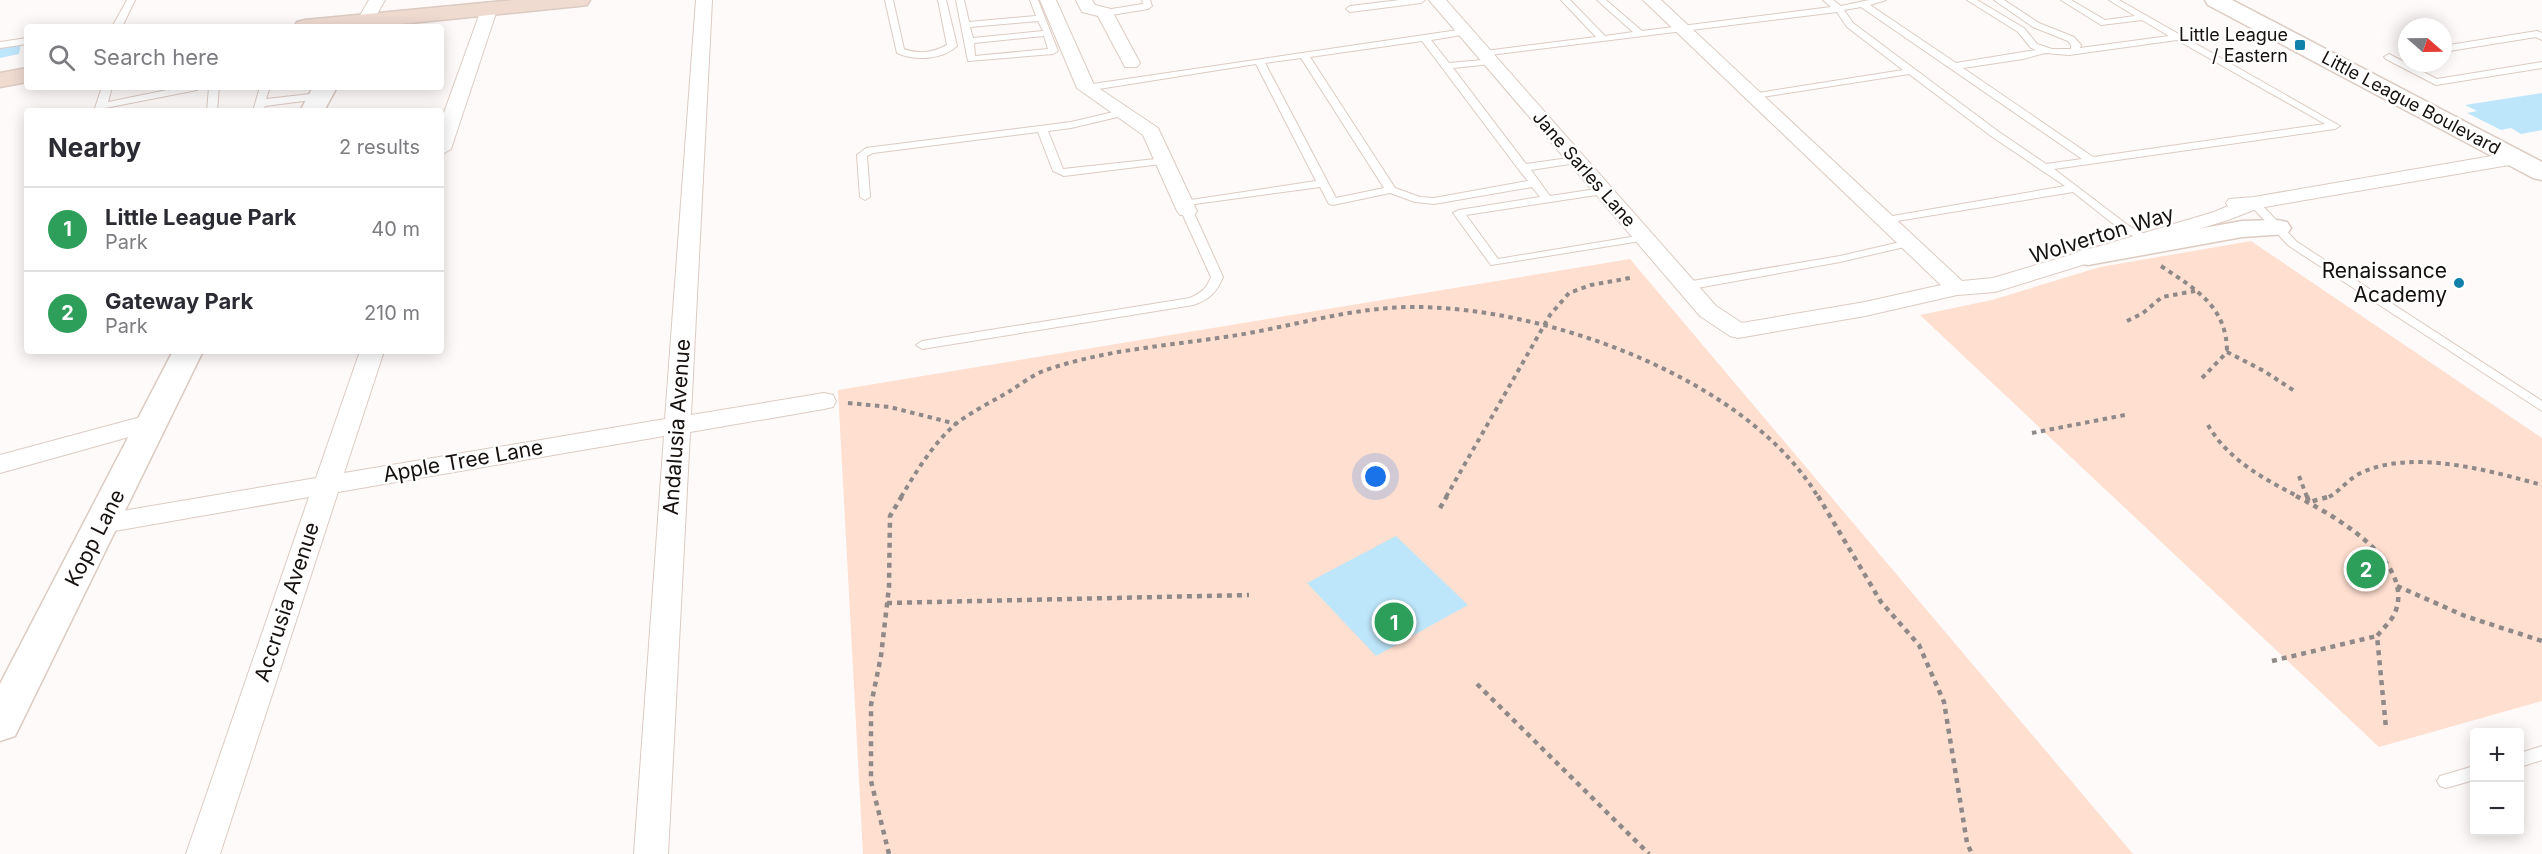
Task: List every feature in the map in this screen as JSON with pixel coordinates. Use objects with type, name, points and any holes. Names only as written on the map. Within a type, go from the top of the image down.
[{"type":"main road","points":[[363,23],[579,0]]},
{"type":"main road","points":[[0,80],[24,76]]},
{"type":"street","points":[[363,23],[377,0]]},
{"type":"street","name":"Andalusia Avenue","points":[[651,854],[676,426],[691,241],[704,0]]},
{"type":"street","points":[[1047,0],[1086,88],[1151,132],[1186,207]]},
{"type":"street","points":[[1084,0],[1088,8],[1105,13],[1131,63]]},
{"type":"street","name":"Jane Sarles Lane","points":[[1437,0],[1708,311],[1738,331]]},
{"type":"street","points":[[1651,0],[1957,288]]},
{"type":"street","name":"Little League Boulevard","points":[[2216,0],[2542,172]]},
{"type":"street","points":[[444,140],[490,8]]},
{"type":"street","points":[[2516,158],[2542,154]]},
{"type":"street","name":"Wolverton Way","points":[[1738,331],[1865,309],[1957,288],[1995,285],[2254,203],[2516,158]]},
{"type":"street","name":"Wolverton Way","points":[[1957,288],[1978,272],[2206,204],[2254,203]]},
{"type":"street","points":[[2088,256],[2242,229],[2277,228]]},
{"type":"street","name":"Kopp Lane","points":[[0,724],[186,354]]},
{"type":"street","name":"Accrusia Avenue","points":[[203,854],[371,354]]},
{"type":"street","name":"Apple Tree Lane","points":[[103,523],[824,401]]},
{"type":"street","points":[[0,464],[152,422]]},
{"type":"lane","points":[[119,24],[131,0]]},
{"type":"lane","points":[[889,0],[900,51],[915,55],[940,52],[952,46],[942,0]]},
{"type":"lane","points":[[960,0],[971,59],[1053,51],[1034,0]]},
{"type":"lane","points":[[1105,13],[1148,6],[1146,0]]},
{"type":"lane","points":[[1350,9],[1421,0]]},
{"type":"lane","points":[[1565,0],[1603,39]]},
{"type":"lane","points":[[1601,0],[1640,34]]},
{"type":"lane","points":[[1827,0],[1839,9],[1850,25],[1995,134],[2075,188],[2125,228],[2145,239]]},
{"type":"lane","points":[[1448,66],[1488,57],[1603,39],[1839,9],[1882,0]]},
{"type":"lane","points":[[1971,0],[2021,30],[2034,46],[2045,50]]},
{"type":"lane","points":[[1998,0],[2036,25],[2071,39],[2076,45],[2075,51]]},
{"type":"lane","points":[[2065,0],[2104,23],[2145,17]]},
{"type":"lane","points":[[2044,167],[2335,126],[2113,0]]},
{"type":"lane","points":[[1862,4],[2091,160]]},
{"type":"lane","points":[[965,26],[1042,18]]},
{"type":"lane","points":[[1086,88],[1465,32]]},
{"type":"lane","points":[[969,41],[1048,33]]},
{"type":"lane","points":[[2452,48],[2537,34],[2542,37]]},
{"type":"lane","points":[[1424,37],[1548,200]]},
{"type":"lane","points":[[1954,66],[2023,56],[2045,50],[2075,51],[2180,37]]},
{"type":"lane","points":[[0,45],[24,41]]},
{"type":"lane","points":[[1304,55],[1391,190]]},
{"type":"lane","points":[[2398,56],[2389,57],[2398,62]]},
{"type":"lane","points":[[1259,61],[1333,202],[1391,190],[1419,200],[1434,201],[1536,183]]},
{"type":"lane","points":[[2417,72],[2436,82],[2542,65]]},
{"type":"lane","points":[[1752,97],[1912,71]]},
{"type":"lane","points":[[100,108],[106,90]]},
{"type":"lane","points":[[100,108],[142,95],[169,90]]},
{"type":"lane","points":[[212,108],[214,90]]},
{"type":"lane","points":[[264,90],[260,107],[318,98]]},
{"type":"lane","points":[[865,197],[862,155],[870,150],[1071,125],[1122,113]]},
{"type":"lane","points":[[1042,129],[1058,171],[1064,173],[1165,161]]},
{"type":"lane","points":[[1523,168],[1576,160]]},
{"type":"lane","points":[[922,345],[1193,301],[1207,296],[1214,288],[1217,277],[1186,207],[1323,183]]},
{"type":"lane","points":[[1885,220],[2075,188]]},
{"type":"lane","points":[[1603,191],[1459,213],[1495,263],[1643,238]]},
{"type":"lane","points":[[2254,203],[2293,244],[2542,407]]},
{"type":"lane","points":[[1686,286],[1840,259],[1909,243]]},
{"type":"lane","points":[[2524,759],[2542,753]]},
{"type":"lane","points":[[2446,781],[2470,774]]},
{"type":"path","points":[[2158,263],[2196,291],[2213,306],[2225,322],[2229,338],[2228,352],[2202,378]]},
{"type":"path","points":[[1440,508],[1546,326],[1550,315],[1569,293],[1591,285],[1630,278]]},
{"type":"path","points":[[2127,321],[2143,314],[2162,297],[2196,291]]},
{"type":"path","points":[[889,854],[871,781],[871,705],[881,656],[887,603],[890,516],[918,468],[956,424],[1044,370],[1145,346],[1226,337],[1360,311],[1415,307],[1493,314],[1546,326],[1590,338],[1646,360],[1700,388],[1742,417],[1784,454],[1814,490],[1881,602],[1919,645],[1944,702],[1967,843],[1972,854]]},
{"type":"path","points":[[2228,352],[2264,371],[2296,392]]},
{"type":"path","points":[[824,401],[890,407],[956,424]]},
{"type":"path","points":[[2032,433],[2125,415]]},
{"type":"path","points":[[2208,425],[2217,441],[2235,458],[2277,486],[2339,519],[2373,547],[2390,570],[2396,586],[2397,602],[2394,614],[2377,636],[2272,661]]},
{"type":"path","points":[[2309,502],[2332,496],[2346,482],[2364,471],[2416,464],[2455,467],[2542,485]]},
{"type":"path","points":[[2299,476],[2309,502]]},
{"type":"path","points":[[2396,586],[2465,616],[2542,641]]},
{"type":"path","points":[[887,603],[1249,595]]},
{"type":"path","points":[[2377,636],[2386,728]]},
{"type":"path","points":[[1478,684],[1649,854]]},
{"type":"shaded area","points":[[2251,241],[2542,438],[2542,701],[2379,747],[1920,315],[1992,300],[2100,267]]},
{"type":"shaded area","points":[[1630,259],[2133,854],[863,854],[838,390]]},
{"type":"building","points":[[21,44],[19,54],[0,58],[0,47]]},
{"type":"building","points":[[2542,93],[2542,130],[2521,134],[2511,128],[2501,130],[2467,113],[2477,111],[2465,105]]},
{"type":"building","points":[[1396,536],[1468,605],[1376,656],[1307,583]]},
{"type":"place","name":"Little League / Eastern","points":[[2300,45]]},
{"type":"place","name":"Renaissance Academy","points":[[2459,283]]},
{"type":"place","name":"Gateway Park","points":[[2366,569]]},
{"type":"place","name":"Little League Park","points":[[1394,622]]}]
